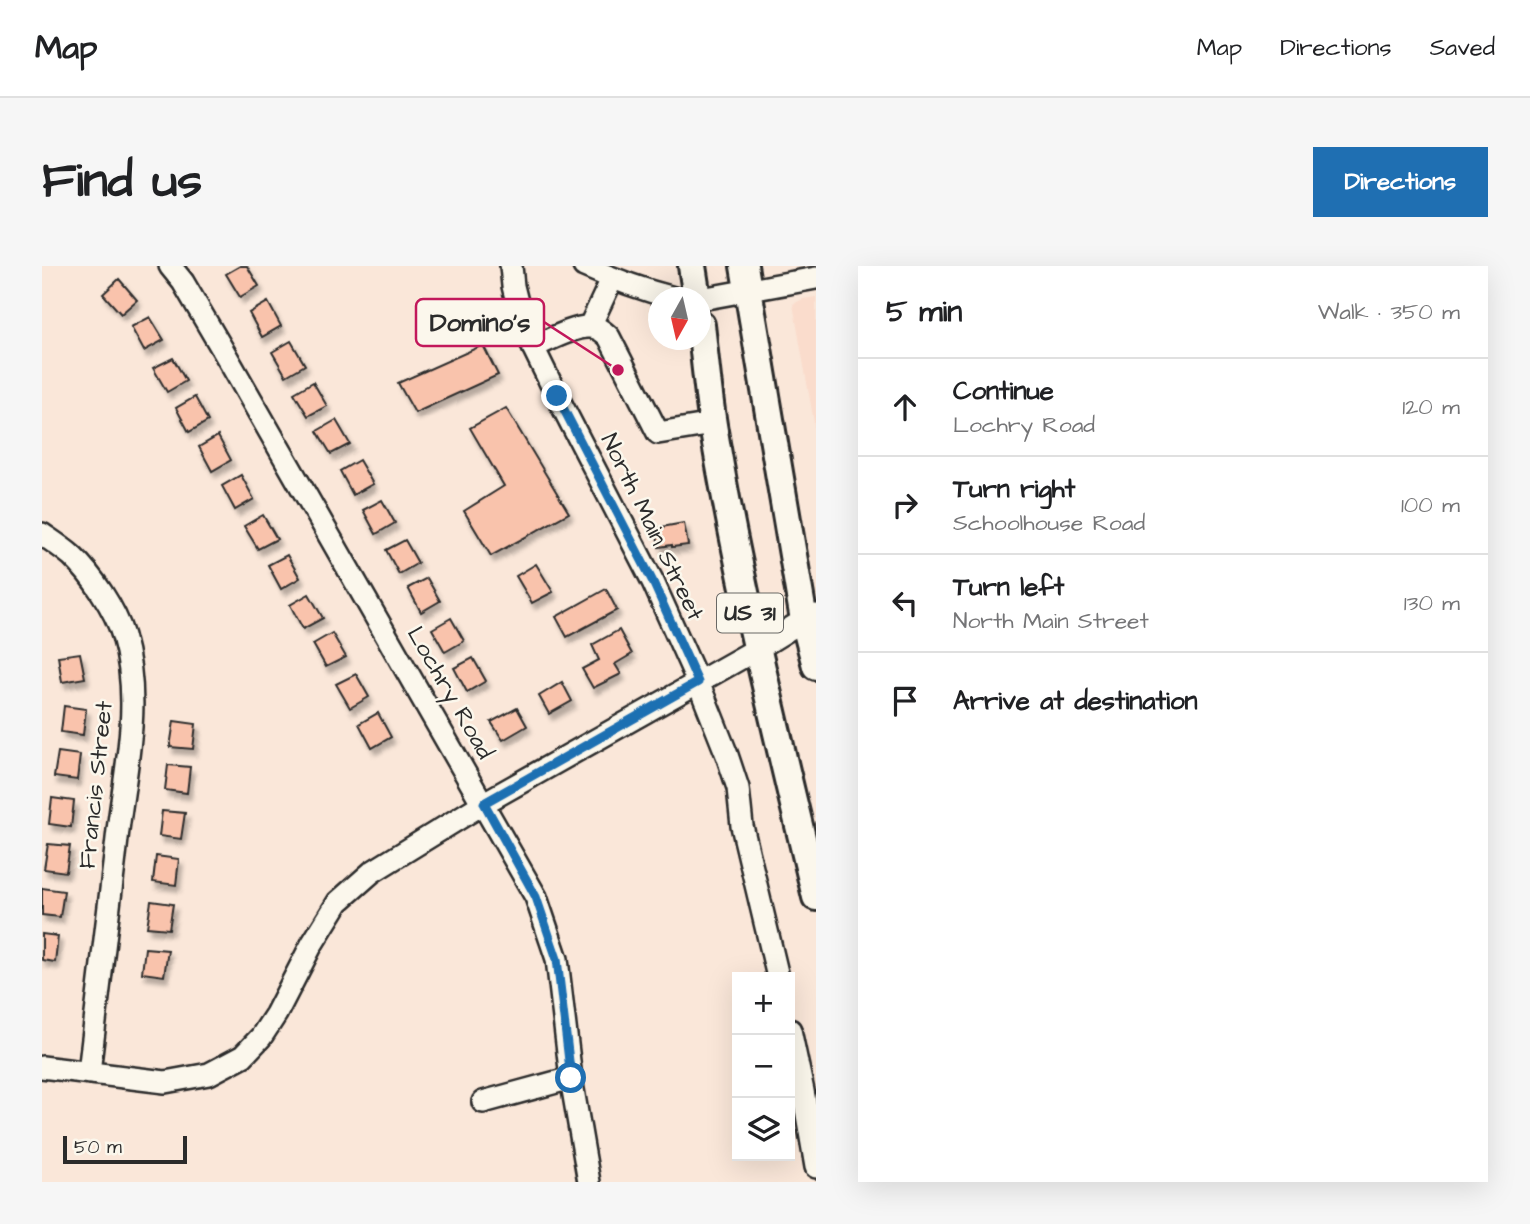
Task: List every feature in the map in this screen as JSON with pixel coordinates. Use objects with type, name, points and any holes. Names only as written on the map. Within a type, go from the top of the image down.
[{"type":"main road","points":[[692,266],[697,287]]},
{"type":"main road","name":"US 31","points":[[746,279],[810,618],[816,666]]},
{"type":"main road","name":"US 31","points":[[704,350],[713,424],[733,534],[757,649],[816,897]]},
{"type":"street","name":"Lochry Road","points":[[170,266],[183,282],[229,361],[536,897],[557,959],[571,1078],[589,1182]]},
{"type":"street","name":"North Main Street","points":[[511,266],[519,310],[533,347],[653,582],[698,682],[738,788],[742,826],[777,972]]},
{"type":"street","points":[[584,266],[612,279],[648,290]]},
{"type":"street","points":[[711,293],[746,279],[816,278]]},
{"type":"street","points":[[590,326],[612,279]]},
{"type":"street","points":[[533,347],[590,326],[602,330],[609,337],[658,433],[713,424]]},
{"type":"street","name":"Francis Street","points":[[42,534],[72,556],[91,577],[110,608],[122,633],[130,662],[133,693],[132,729],[89,1072]]},
{"type":"street","points":[[42,1067],[165,1083],[209,1074],[243,1056],[261,1037],[276,1014],[312,944],[338,902],[372,872],[484,803],[810,618]]},
{"type":"street","points":[[791,1035],[816,1167]]},
{"type":"street","points":[[483,1102],[571,1078]]},
{"type":"shaded area","points":[[816,297],[816,434],[793,304]]},
{"type":"building","points":[[240,266],[247,266],[259,286],[240,297],[226,274]]},
{"type":"building","points":[[119,279],[137,300],[121,314],[103,294]]},
{"type":"building","points":[[268,302],[281,326],[262,337],[249,313]]},
{"type":"building","points":[[150,317],[164,340],[144,351],[131,327]]},
{"type":"building","points":[[291,341],[305,365],[286,376],[272,352]]},
{"type":"building","points":[[483,345],[498,375],[415,413],[398,383]]},
{"type":"building","points":[[173,358],[186,381],[167,392],[153,368]]},
{"type":"building","points":[[313,382],[327,406],[308,416],[294,393]]},
{"type":"building","points":[[195,397],[208,421],[189,432],[176,408]]},
{"type":"building","points":[[506,408],[569,513],[491,556],[464,511],[504,486],[470,428]]},
{"type":"building","points":[[336,420],[350,444],[331,454],[317,431]]},
{"type":"building","points":[[218,436],[231,460],[212,471],[199,447]]},
{"type":"building","points":[[359,460],[373,484],[353,495],[340,471]]},
{"type":"building","points":[[241,475],[254,499],[235,510],[222,486]]},
{"type":"building","points":[[382,500],[395,523],[376,534],[363,510]]},
{"type":"building","points":[[263,515],[277,539],[258,549],[244,526]]},
{"type":"building","points":[[684,523],[688,545],[659,547],[656,528]]},
{"type":"building","points":[[405,540],[418,563],[399,574],[386,550]]},
{"type":"building","points":[[287,555],[300,578],[281,589],[268,565]]},
{"type":"building","points":[[536,564],[553,592],[532,603],[516,576]]},
{"type":"building","points":[[427,578],[440,601],[421,612],[408,588]]},
{"type":"building","points":[[606,589],[617,610],[567,637],[556,617]]},
{"type":"building","points":[[309,594],[323,618],[303,629],[290,605]]},
{"type":"building","points":[[451,618],[464,641],[445,652],[432,629]]},
{"type":"building","points":[[619,630],[632,654],[615,664],[621,674],[593,688],[582,669],[599,660],[592,645]]},
{"type":"building","points":[[332,633],[346,657],[326,667],[313,644]]},
{"type":"building","points":[[80,653],[85,678],[62,682],[58,656]]},
{"type":"building","points":[[473,658],[486,681],[467,692],[454,668]]},
{"type":"building","points":[[356,674],[369,697],[350,708],[336,684]]},
{"type":"building","points":[[562,682],[572,701],[549,714],[539,696]]},
{"type":"building","points":[[64,706],[86,709],[83,735],[61,732]]},
{"type":"building","points":[[517,708],[527,726],[503,740],[491,722]]},
{"type":"building","points":[[378,713],[391,737],[372,748],[359,724]]},
{"type":"building","points":[[174,721],[196,724],[193,749],[170,747]]},
{"type":"building","points":[[58,752],[80,755],[77,780],[54,777]]},
{"type":"building","points":[[168,765],[190,767],[187,793],[165,790]]},
{"type":"building","points":[[52,798],[74,801],[71,827],[49,824]]},
{"type":"building","points":[[162,811],[185,813],[181,839],[159,836]]},
{"type":"building","points":[[48,844],[70,846],[66,872],[44,869]]},
{"type":"building","points":[[156,856],[179,859],[176,885],[153,882]]},
{"type":"building","points":[[42,888],[64,891],[60,917],[42,915]]},
{"type":"building","points":[[151,901],[173,904],[169,929],[147,927]]},
{"type":"building","points":[[42,934],[58,936],[55,962],[42,960]]},
{"type":"building","points":[[145,948],[168,950],[164,976],[142,973]]},
{"type":"place","name":"Domino's","points":[[618,370]]},
{"type":"route","points":[[557,396],[653,582],[698,682],[484,803],[536,897],[557,959],[571,1078]]}]
